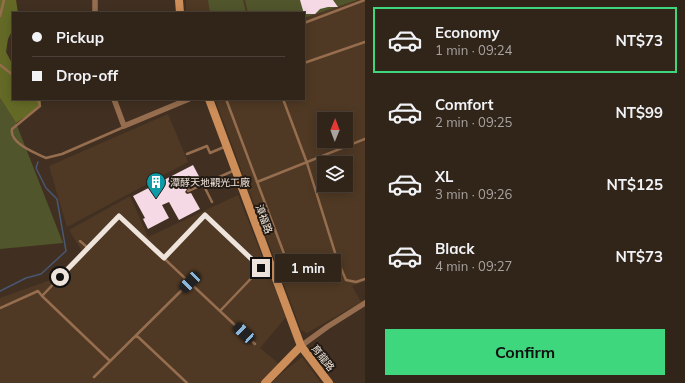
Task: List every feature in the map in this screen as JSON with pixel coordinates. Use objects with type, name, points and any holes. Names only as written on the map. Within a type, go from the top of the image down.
[{"type":"street","points":[[95,0],[95,12]]},
{"type":"street","points":[[179,0],[180,12]]},
{"type":"street","points":[[114,100],[124,126],[187,100]]},
{"type":"street","name":"漳福路","points":[[209,100],[300,346]]},
{"type":"street","points":[[265,383],[300,346],[365,303]]},
{"type":"street","name":"育龍路","points":[[300,346],[329,383]]},
{"type":"lane","points":[[0,16],[4,0]]},
{"type":"lane","points":[[305,23],[365,0]]},
{"type":"lane","points":[[305,63],[365,42]]},
{"type":"lane","points":[[0,65],[12,74]]},
{"type":"lane","points":[[38,100],[40,106],[12,129],[12,133],[13,137],[19,142],[46,158],[62,154],[124,126]]},
{"type":"lane","points":[[226,100],[292,275],[337,259]]},
{"type":"lane","points":[[283,100],[307,163],[337,259],[346,280],[356,282],[365,279]]},
{"type":"lane","points":[[257,182],[365,139]]},
{"type":"lane","points":[[188,154],[207,146],[210,153],[226,146]]},
{"type":"lane","points":[[188,191],[236,170]]},
{"type":"lane","points":[[203,184],[212,202]]},
{"type":"lane","points":[[164,258],[205,215],[261,268],[220,312]]},
{"type":"lane","points":[[42,296],[119,216],[255,344]]},
{"type":"lane","points":[[80,240],[88,248]]},
{"type":"lane","points":[[94,377],[190,282]]},
{"type":"lane","points":[[0,308],[38,291],[110,361]]},
{"type":"lane","points":[[136,335],[187,383]]},
{"type":"shaded area","points":[[186,0],[365,0],[365,281],[352,286],[361,302],[307,333],[301,330],[215,100],[305,100],[305,12],[186,12]]},
{"type":"shaded area","points":[[168,114],[188,162],[67,227],[49,166]]},
{"type":"shaded area","points":[[238,195],[286,317],[260,348],[279,364],[261,383],[0,383],[0,298],[53,279],[82,251],[69,230],[130,196],[148,237]]},
{"type":"shaded area","points":[[302,357],[321,383],[272,383],[282,373]]},
{"type":"green space","points":[[0,0],[16,0],[18,12],[12,12],[12,31],[8,39],[6,52],[12,63],[12,100],[41,100],[41,106],[16,123],[0,98]]},
{"type":"green space","points":[[208,0],[243,0],[246,12],[210,12]]},
{"type":"green space","points":[[245,0],[357,0],[305,18],[305,12],[248,12]]},
{"type":"green space","points":[[0,98],[16,123],[63,243],[0,249]]},
{"type":"building","points":[[300,0],[333,0],[338,7],[320,9],[315,14],[305,14],[305,12],[303,12]]},
{"type":"building","name":"潭酵天地觀光工廠","points":[[193,165],[202,182],[187,189],[185,192],[187,194],[191,193],[200,209],[179,220],[169,202],[162,205],[169,218],[148,229],[143,219],[145,218],[133,196]]},
{"type":"waterway","points":[[0,291],[26,278],[41,274],[66,251],[57,199],[46,188],[36,168],[38,162]]},
{"type":"place","name":"潭酵天地觀光工廠","points":[[156,199]]},
{"type":"route","points":[[60,277],[119,216],[164,258],[205,215],[261,268]]}]
